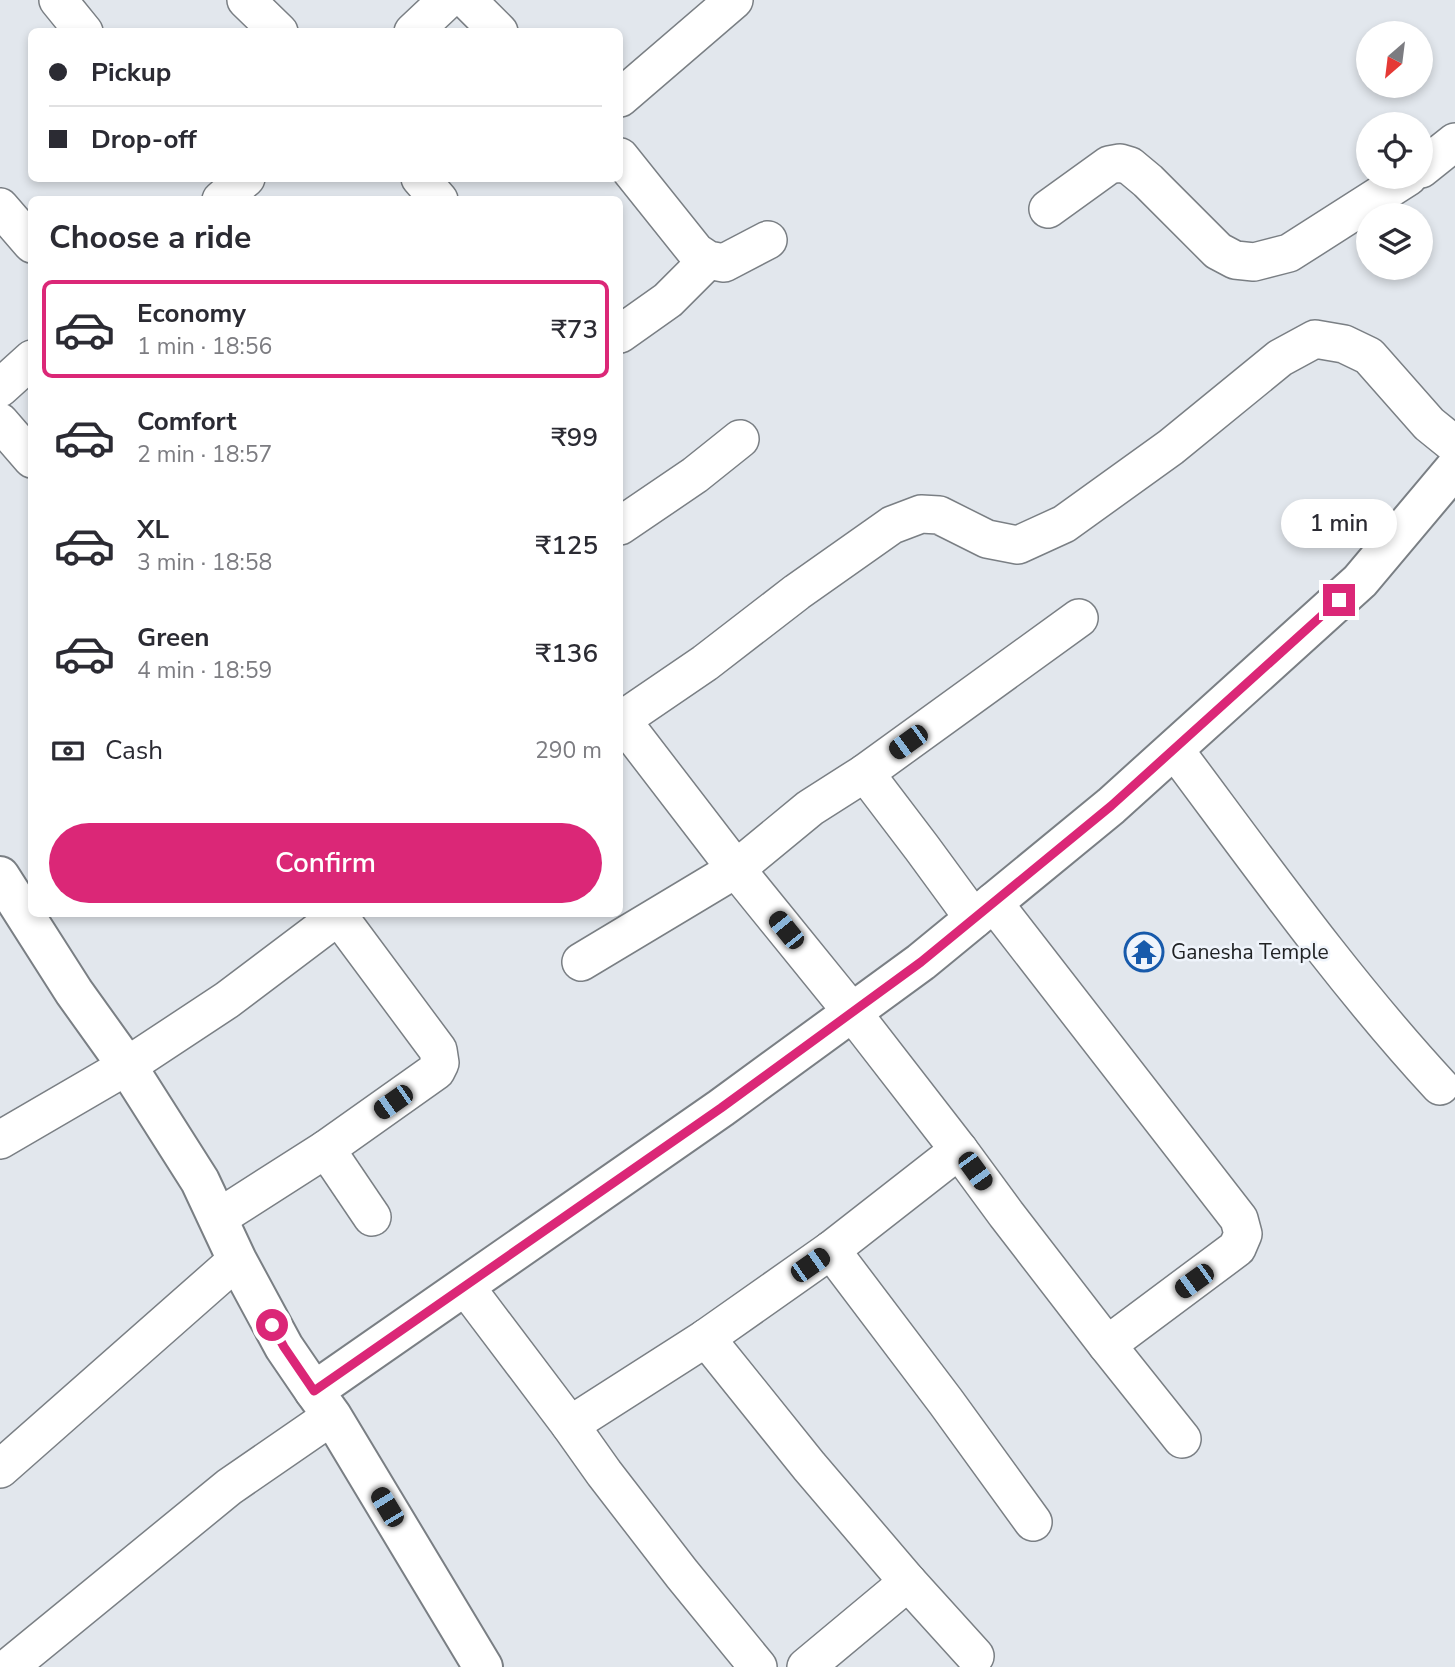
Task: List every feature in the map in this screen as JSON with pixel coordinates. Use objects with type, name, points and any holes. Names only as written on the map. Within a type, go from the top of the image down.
[{"type":"street","points":[[58,0],[81,28]]},
{"type":"street","points":[[246,0],[275,28]]},
{"type":"street","points":[[417,28],[447,0]]},
{"type":"street","points":[[467,0],[495,28]]},
{"type":"street","points":[[623,95],[734,0]]},
{"type":"street","points":[[1433,159],[1455,142]]},
{"type":"street","points":[[623,161],[696,252],[708,260],[724,263],[768,240]]},
{"type":"street","points":[[1048,209],[1109,165],[1121,163],[1130,166],[1149,181],[1217,251],[1235,260],[1254,262],[1289,253],[1389,189]]},
{"type":"street","points":[[423,182],[436,196]]},
{"type":"street","points":[[0,207],[28,239]]},
{"type":"street","points":[[623,332],[668,300],[708,260]]},
{"type":"street","points":[[623,718],[705,663],[797,592],[892,525],[921,514],[939,515],[987,539],[1018,545],[1065,524],[1171,447],[1280,358],[1315,339],[1344,344],[1369,356],[1429,424],[1455,445]]},
{"type":"street","points":[[0,422],[28,454]]},
{"type":"street","points":[[623,524],[695,475],[740,439]]},
{"type":"street","points":[[9,1667],[229,1487],[323,1403],[465,1286],[721,1108],[921,962],[1111,806],[1360,581],[1455,468]]},
{"type":"street","points":[[581,962],[736,869],[810,808],[864,774],[1079,618]]},
{"type":"street","points":[[623,724],[852,1012],[1182,1439]]},
{"type":"street","points":[[1174,749],[1317,942],[1408,1052],[1440,1086]]},
{"type":"street","points":[[864,774],[922,848],[984,911],[1239,1219],[1243,1234],[1237,1248],[1107,1345]]},
{"type":"street","points":[[0,876],[200,1181],[237,1260],[284,1347],[323,1403],[483,1667]]},
{"type":"street","points":[[0,1140],[127,1066],[227,1000],[335,917]]},
{"type":"street","points":[[218,1218],[326,1149],[436,1071],[440,1063],[438,1051],[341,917]]},
{"type":"street","points":[[326,1149],[372,1217]]},
{"type":"street","points":[[570,1425],[706,1338],[831,1250],[959,1150]]},
{"type":"street","points":[[831,1250],[1033,1522]]},
{"type":"street","points":[[0,1469],[237,1260]]},
{"type":"street","points":[[465,1286],[666,1554],[758,1667]]},
{"type":"street","points":[[706,1338],[809,1466],[975,1656]]},
{"type":"street","points":[[806,1667],[908,1582]]},
{"type":"place","name":"Ganesha Temple","points":[[1144,952]]},
{"type":"route","points":[[272,1325],[314,1391],[721,1108],[921,962],[1111,806],[1339,600]]}]
